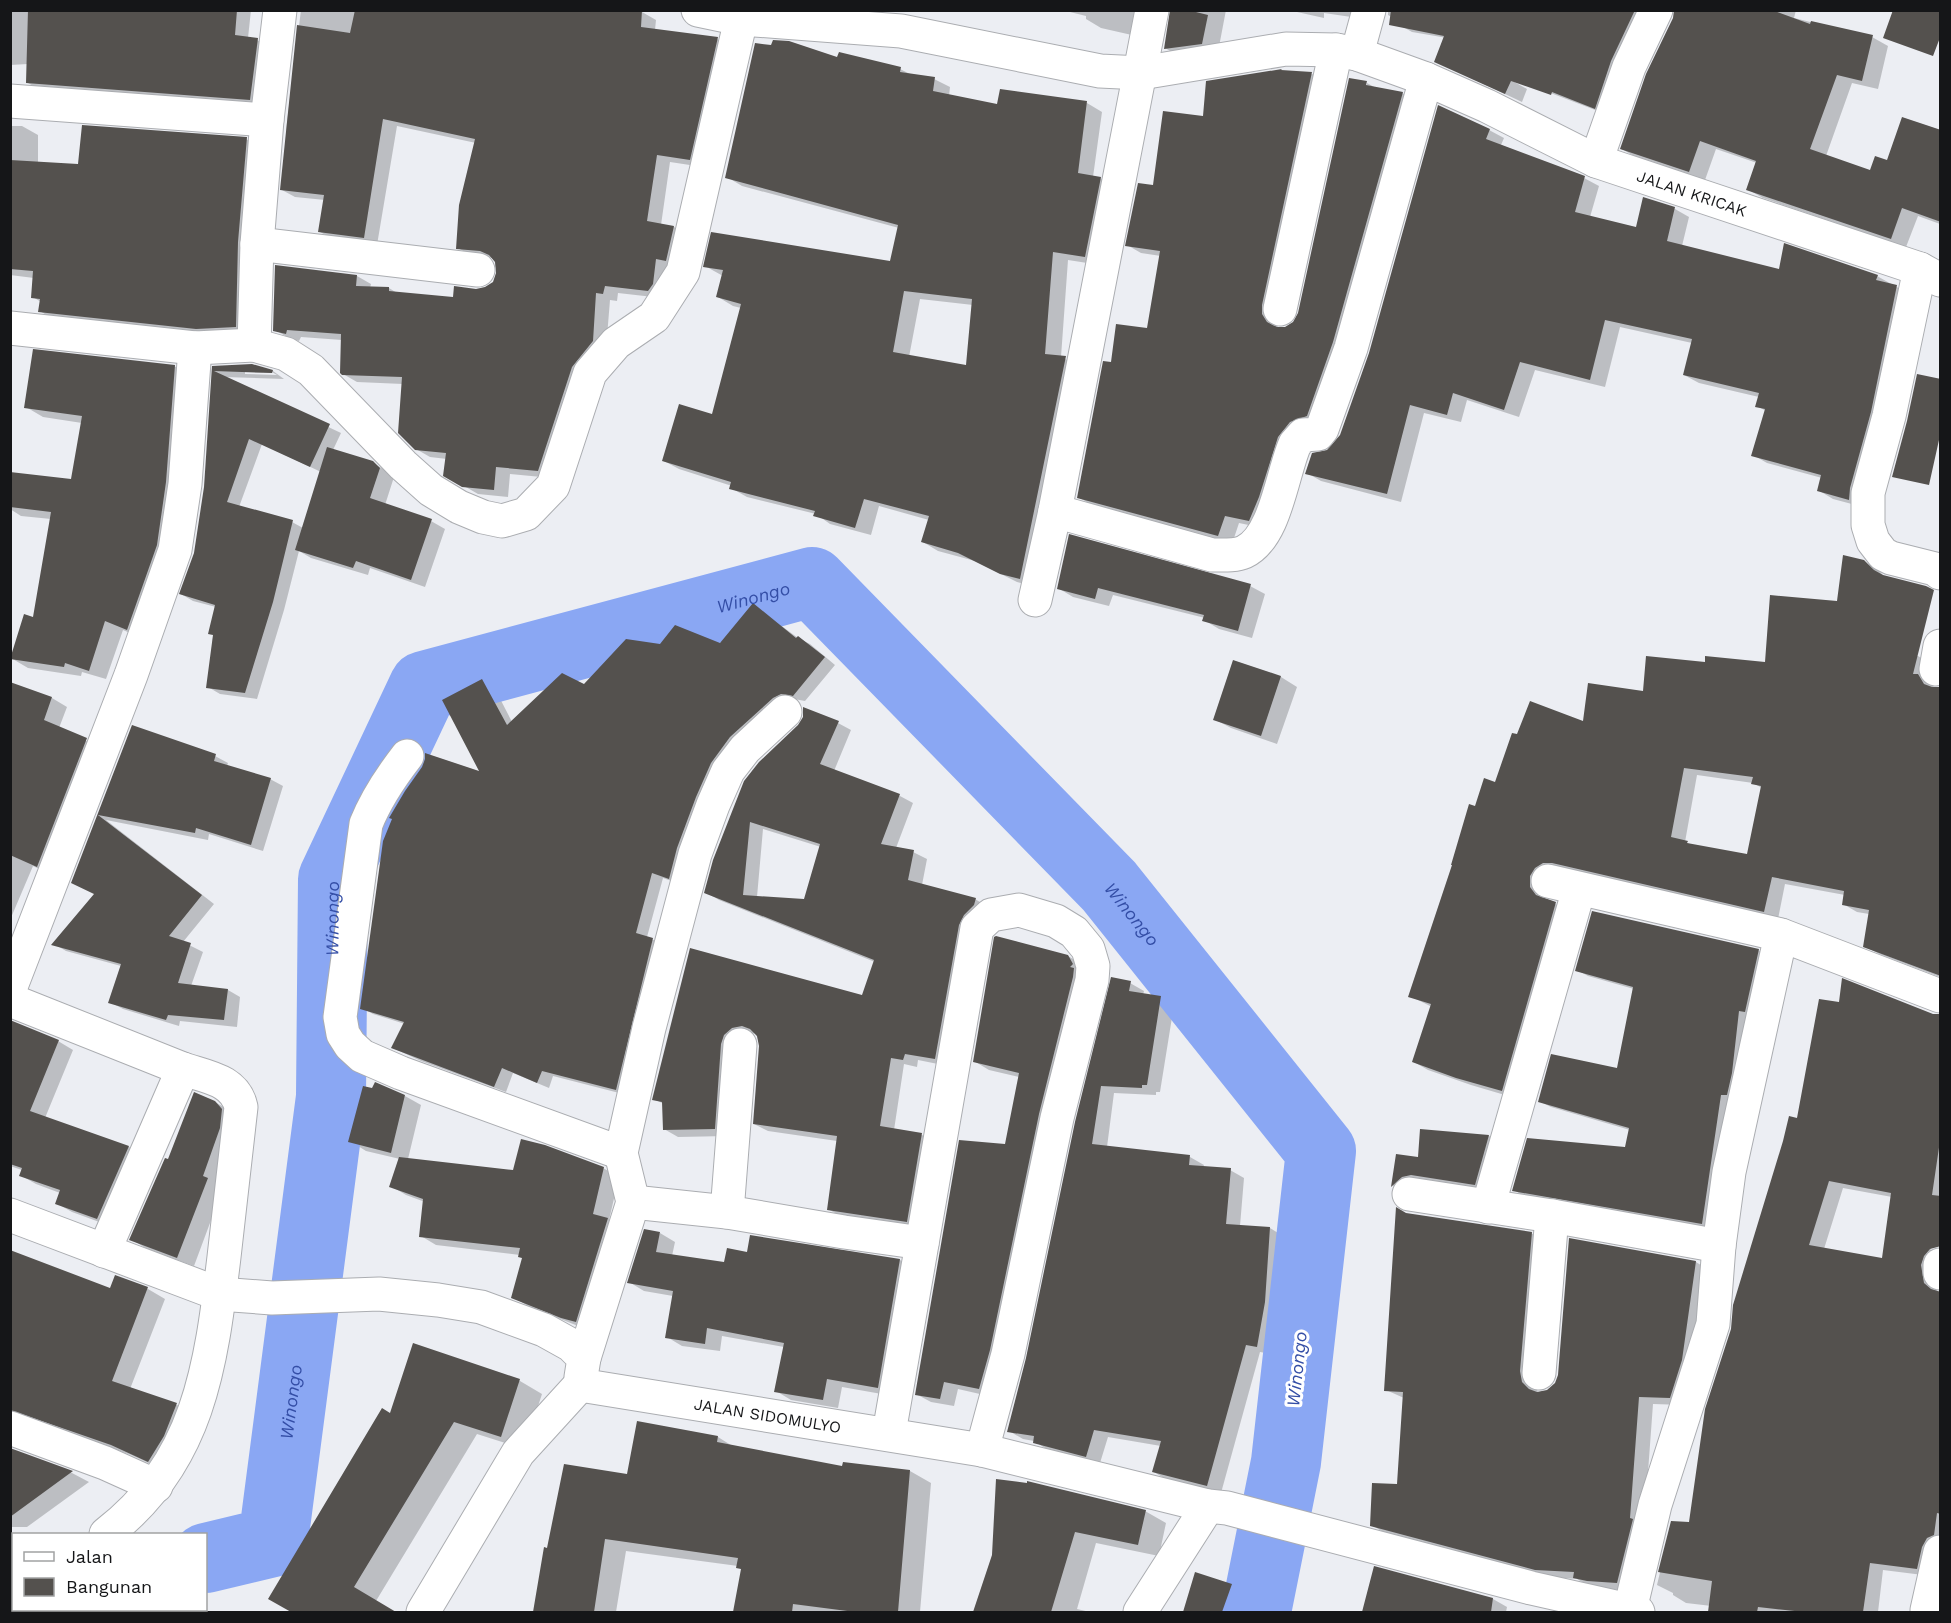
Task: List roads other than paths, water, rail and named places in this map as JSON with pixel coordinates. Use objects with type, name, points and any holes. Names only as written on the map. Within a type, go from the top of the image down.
[{"type":"street","points":[[254,345],[257,244],[267,120],[280,10]]},
{"type":"street","name":"JALAN KRICAK","points":[[698,10],[741,19],[901,31],[1100,71],[1141,73],[1286,49],[1346,52],[1426,79],[1487,106],[1596,161],[1930,275]]},
{"type":"street","points":[[1035,600],[1055,511],[1152,10]]},
{"type":"street","points":[[1280,309],[1346,52],[1369,10]]},
{"type":"street","points":[[1596,161],[1629,67],[1656,10]]},
{"type":"street","points":[[11,330],[195,348],[254,345],[286,354],[311,370],[403,465],[431,490],[459,507],[483,517],[502,521],[526,514],[553,486],[590,373],[616,343],[654,317],[683,272],[741,19]]},
{"type":"street","points":[[1055,511],[1212,555],[1233,555],[1244,552],[1256,544],[1269,525],[1295,444],[1304,435],[1318,434],[1323,429],[1351,348],[1426,79]]},
{"type":"street","points":[[10,101],[267,120]]},
{"type":"street","points":[[257,244],[478,270]]},
{"type":"street","points":[[1930,275],[1888,416],[1868,493],[1868,525],[1873,541],[1883,554],[1935,569],[1941,573]]},
{"type":"street","points":[[10,989],[131,675],[175,550],[185,484],[195,348]]},
{"type":"street","points":[[423,1612],[518,1454],[582,1371],[633,1202],[621,1153],[649,1028],[695,854],[728,771],[745,749],[785,712]]},
{"type":"street","points":[[407,756],[387,782],[373,806],[366,825],[340,1017],[343,1034],[350,1046],[362,1056],[391,1069],[621,1153]]},
{"type":"street","points":[[1488,1207],[1564,885],[1781,935],[1941,996]]},
{"type":"street","points":[[889,1433],[976,928],[991,915],[1019,910],[1056,921],[1074,932],[1088,949],[1093,966],[1092,980],[1057,1118],[1008,1354],[982,1450]]},
{"type":"street","points":[[1634,1611],[1655,1505],[1713,1324],[1719,1246],[1729,1172],[1781,935]]},
{"type":"street","points":[[10,1000],[183,1069],[226,1083],[236,1092],[241,1107],[211,1352],[192,1418],[168,1469],[156,1486],[130,1516],[107,1533]]},
{"type":"street","points":[[727,1212],[740,1046]]},
{"type":"street","points":[[104,1251],[183,1069]]},
{"type":"street","points":[[1408,1194],[1552,1216],[1719,1246]]},
{"type":"street","points":[[633,1202],[727,1212],[922,1243]]},
{"type":"street","points":[[10,1215],[219,1294],[272,1298],[379,1294],[481,1307],[544,1330],[571,1345],[582,1371]]},
{"type":"street","points":[[1539,1373],[1552,1216]]},
{"type":"street","points":[[1941,1265],[1941,1273]]},
{"type":"street","name":"JALAN SIDOMULYO","points":[[582,1371],[982,1450],[1218,1507],[1391,1553],[1528,1600],[1634,1611]]},
{"type":"street","points":[[10,1428],[105,1463],[156,1486]]},
{"type":"street","points":[[1140,1612],[1218,1507]]},
{"type":"street","points":[[1929,1612],[1941,1552]]},
{"type":"waterway","name":"Winongo","points":[[207,1558],[273,1542],[331,1097],[333,879],[424,686],[812,582],[1109,886],[1321,1151],[1286,1462],[1256,1612]]}]
